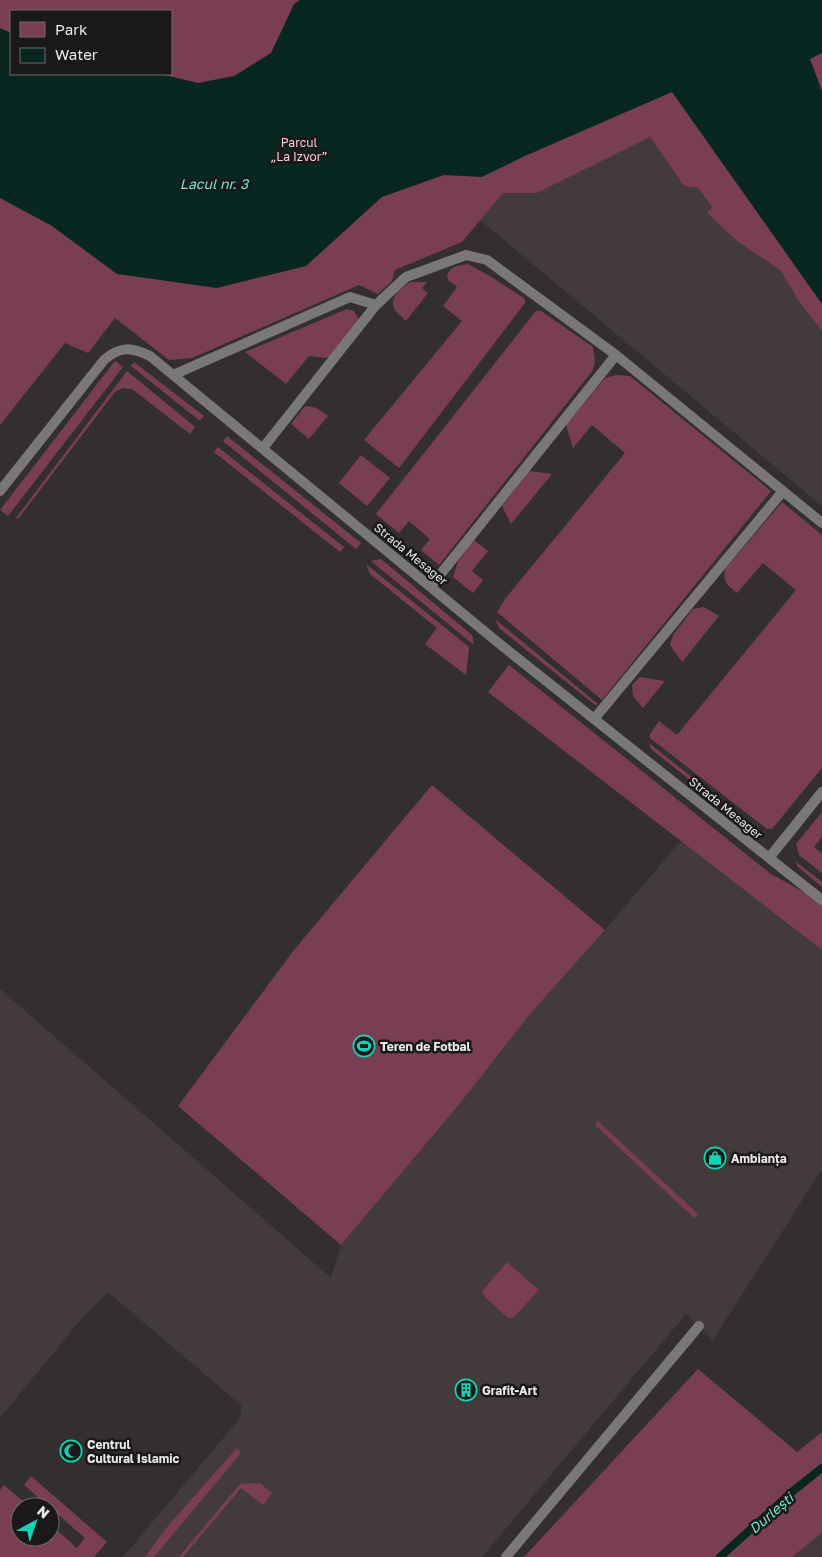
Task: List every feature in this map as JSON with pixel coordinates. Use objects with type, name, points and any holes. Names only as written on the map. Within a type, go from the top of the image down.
[{"type":"lane","points":[[263,448],[376,305],[406,277],[466,255],[487,260],[616,355],[822,523]]},
{"type":"lane","points":[[173,375],[350,297],[376,305]]},
{"type":"lane","name":"Strada Mesager","points":[[2,485],[104,360],[111,354],[125,349],[137,350],[150,356],[594,719],[822,900]]},
{"type":"lane","points":[[431,586],[616,355]]},
{"type":"lane","points":[[594,719],[783,491]]},
{"type":"lane","points":[[769,858],[822,792]]},
{"type":"lane","points":[[506,1557],[699,1326]]},
{"type":"shaded area","points":[[650,137],[684,186],[698,188],[712,207],[707,213],[738,242],[780,270],[800,303],[822,331],[822,506],[480,220],[503,193],[537,193]]},
{"type":"shaded area","points":[[682,842],[822,950],[822,1169],[713,1340],[686,1314],[482,1557],[123,1557],[241,1417],[241,1405],[108,1292],[83,1317],[0,1418],[0,989],[331,1278],[341,1245],[462,1101],[530,1014],[678,844]]},
{"type":"shaded area","points":[[822,1533],[822,1557],[792,1557]]},
{"type":"green space","name":"Lacul nr. 3","points":[[0,0],[822,0],[822,331],[800,303],[780,270],[738,242],[707,213],[712,207],[698,188],[684,186],[650,137],[537,193],[503,193],[462,242],[395,270],[392,281],[378,294],[359,285],[192,358],[169,360],[115,318],[88,353],[65,343],[0,425]]},
{"type":"green space","points":[[468,264],[525,299],[525,303],[399,468],[364,440],[462,321],[443,306],[457,287],[448,280],[447,275],[456,266]]},
{"type":"green space","points":[[411,282],[427,282],[422,288],[428,293],[406,321],[395,310],[393,300],[400,290]]},
{"type":"green space","points":[[347,309],[354,311],[359,320],[330,357],[309,356],[286,384],[245,352]]},
{"type":"green space","points":[[536,311],[541,311],[593,347],[595,362],[593,370],[439,565],[421,550],[430,539],[409,521],[399,533],[376,514]]},
{"type":"green space","points":[[115,361],[123,367],[8,516],[0,510]]},
{"type":"green space","points":[[134,362],[204,416],[200,421],[131,366]]},
{"type":"green space","points":[[127,371],[195,427],[190,434],[132,389],[123,388],[115,392],[18,519],[16,518]]},
{"type":"green space","points":[[616,375],[630,376],[771,491],[602,700],[497,612],[505,599],[625,453],[592,425],[573,448],[566,425],[605,378]]},
{"type":"green space","points":[[305,406],[317,409],[328,416],[309,439],[291,424]]},
{"type":"green space","points":[[227,436],[361,543],[356,549],[223,441]]},
{"type":"green space","points":[[218,447],[344,547],[340,552],[214,452]]},
{"type":"green space","points":[[361,455],[390,478],[367,506],[339,483]]},
{"type":"green space","points":[[529,471],[552,474],[511,524],[502,506]]},
{"type":"green space","points":[[782,502],[822,535],[822,768],[772,829],[767,829],[650,738],[650,734],[659,721],[677,735],[796,590],[763,563],[737,593],[725,581],[725,569]]},
{"type":"green space","points":[[474,540],[488,551],[472,571],[483,580],[473,593],[453,577],[458,561]]},
{"type":"green space","points":[[381,559],[472,635],[474,645],[371,561]]},
{"type":"green space","points":[[366,564],[469,647],[466,675],[425,644],[437,628],[370,574]]},
{"type":"green space","points":[[704,607],[719,616],[682,662],[670,645],[673,635],[693,609]]},
{"type":"green space","points":[[495,619],[598,704],[595,705],[499,628]]},
{"type":"green space","points":[[509,665],[771,874],[822,904],[822,950],[488,692]]},
{"type":"green space","points":[[640,677],[665,681],[643,708],[633,696],[632,685]]},
{"type":"green space","points":[[649,743],[761,832],[749,827],[651,749]]},
{"type":"green space","name":"Teren de Fotbal","points":[[432,785],[605,930],[530,1014],[462,1101],[341,1245],[178,1106],[294,950]]},
{"type":"green space","points":[[822,812],[822,837],[814,847],[822,853],[822,873],[799,855],[796,844]]},
{"type":"green space","points":[[795,861],[822,882],[822,887],[798,867]]},
{"type":"green space","points":[[598,1121],[698,1214],[694,1218],[595,1125]]},
{"type":"green space","points":[[507,1262],[539,1290],[513,1318],[508,1318],[482,1293]]},
{"type":"green space","points":[[698,1369],[797,1452],[822,1432],[822,1533],[792,1557],[524,1557]]},
{"type":"green space","points":[[237,1448],[241,1453],[154,1557],[145,1557],[167,1527]]},
{"type":"green space","points":[[31,1476],[55,1497],[38,1497],[24,1485]]},
{"type":"green space","points":[[260,1483],[272,1493],[263,1505],[241,1488],[183,1557],[179,1557],[240,1484]]},
{"type":"green space","points":[[4,1485],[18,1497],[10,1497],[10,1547],[60,1547],[60,1533],[77,1548],[85,1538],[60,1516],[60,1501],[107,1542],[94,1557],[0,1557],[0,1490]]},
{"type":"water","name":"Lacul nr. 3","points":[[300,0],[822,0],[822,53],[810,59],[822,91],[822,304],[672,92],[525,156],[482,177],[444,175],[382,197],[306,266],[217,288],[117,274],[52,226],[0,198],[0,28],[10,33],[10,75],[164,75],[198,83],[234,76],[271,53],[294,4]]},
{"type":"waterway","name":"Durlești","points":[[720,1557],[793,1491],[822,1468]]},
{"type":"place","name":"Teren de Fotbal","points":[[364,1046]]},
{"type":"place","name":"Ambianța","points":[[715,1158]]},
{"type":"place","name":"Grafit-Art","points":[[466,1390]]},
{"type":"place","name":"Centrul Cultural Islamic","points":[[71,1451]]},
{"type":"park label","name":"Parcul „La Izvor”","points":[[299,149]]}]
